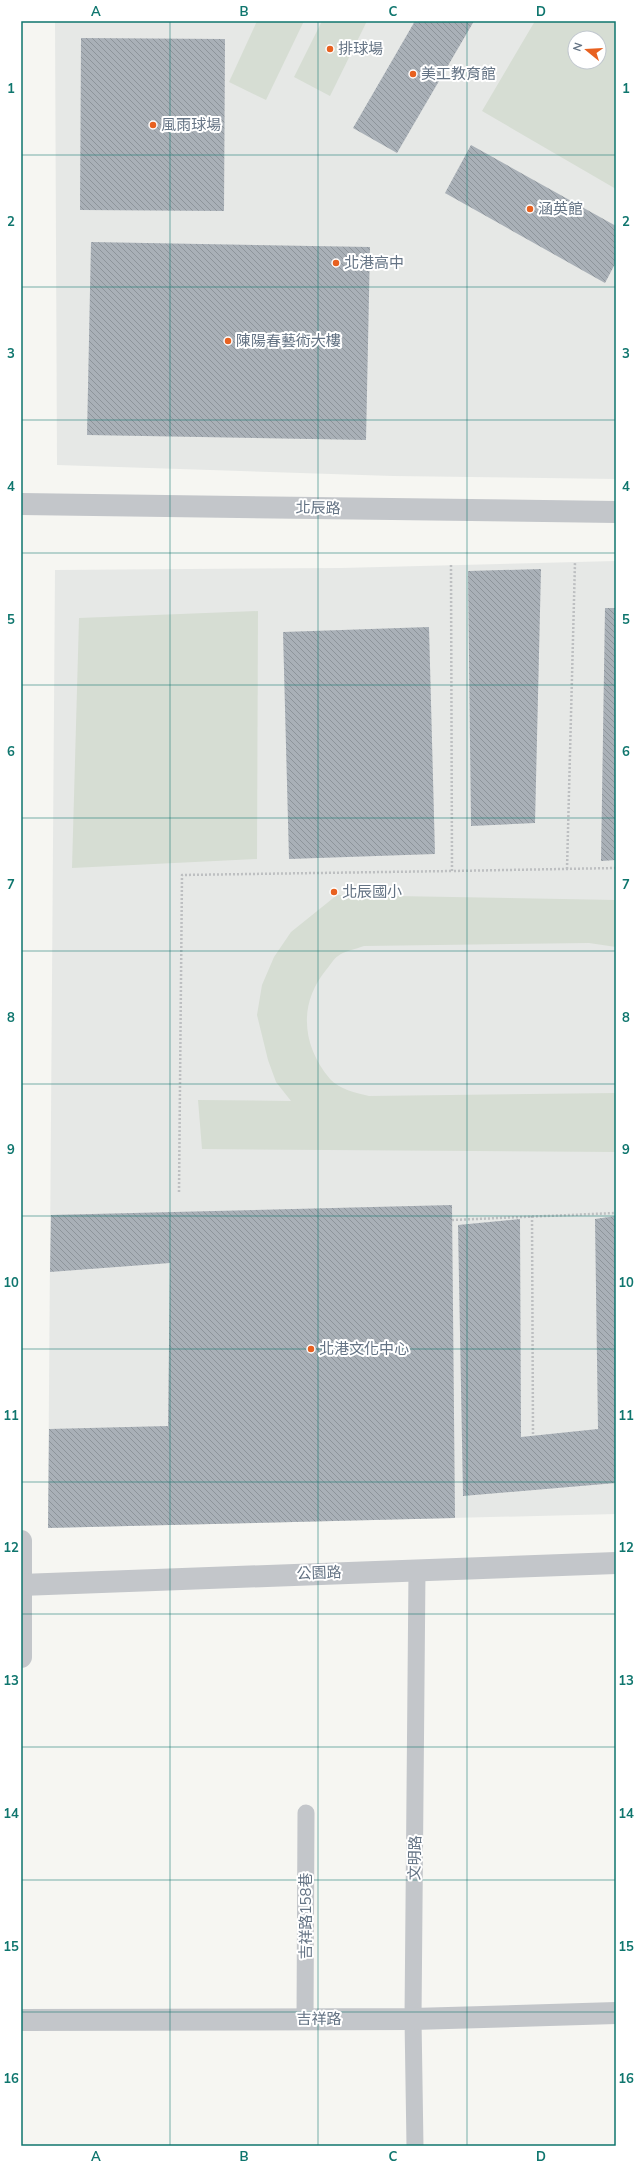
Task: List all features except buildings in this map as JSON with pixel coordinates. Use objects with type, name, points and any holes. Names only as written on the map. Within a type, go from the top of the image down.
[{"type":"street","name":"北辰路","points":[[21,504],[616,512]]},
{"type":"street","points":[[21,1541],[21,1656]]},
{"type":"street","name":"公園路","points":[[21,1584],[616,1563]]},
{"type":"street","name":"吉祥路","points":[[21,2020],[413,2018],[616,2013]]},
{"type":"lane","name":"文明路","points":[[415,2146],[413,2018],[417,1570]]},
{"type":"lane","name":"吉祥路158巷","points":[[305,2019],[306,1814]]},
{"type":"path","points":[[567,869],[575,562]]},
{"type":"path","points":[[451,565],[452,870]]},
{"type":"path","points":[[179,1192],[182,875],[616,868]]},
{"type":"path","points":[[452,1220],[616,1213]]},
{"type":"path","points":[[532,1216],[533,1436]]},
{"type":"shaded area","name":"北港高中","points":[[55,21],[616,21],[616,479],[393,476],[57,465]]},
{"type":"shaded area","points":[[257,21],[304,21],[266,100],[229,82]]},
{"type":"shaded area","name":"排球場","points":[[322,21],[367,21],[330,96],[294,77]]},
{"type":"shaded area","points":[[535,21],[616,21],[616,189],[482,111]]},
{"type":"shaded area","name":"北辰國小","points":[[616,561],[616,1514],[48,1528],[55,570],[341,568]]},
{"type":"shaded area","points":[[258,611],[257,859],[72,868],[79,618]]},
{"type":"shaded area","points":[[337,895],[616,900],[616,947],[589,943],[364,946],[343,953],[335,959],[317,983],[311,997],[307,1025],[309,1039],[314,1053],[330,1079],[343,1088],[369,1096],[616,1093],[616,1152],[202,1149],[198,1100],[291,1101],[276,1082],[268,1060],[257,1015],[262,985],[274,957],[291,932]]},
{"type":"place","name":"排球場","points":[[330,49]]},
{"type":"place","name":"美工教育館","points":[[413,74]]},
{"type":"place","name":"風雨球場","points":[[153,125]]},
{"type":"place","name":"涵英館","points":[[530,209]]},
{"type":"place","name":"北港高中","points":[[336,263]]},
{"type":"place","name":"陳陽春藝術大樓","points":[[228,341]]},
{"type":"place","name":"北辰國小","points":[[334,892]]},
{"type":"place","name":"北港文化中心","points":[[311,1349]]}]
